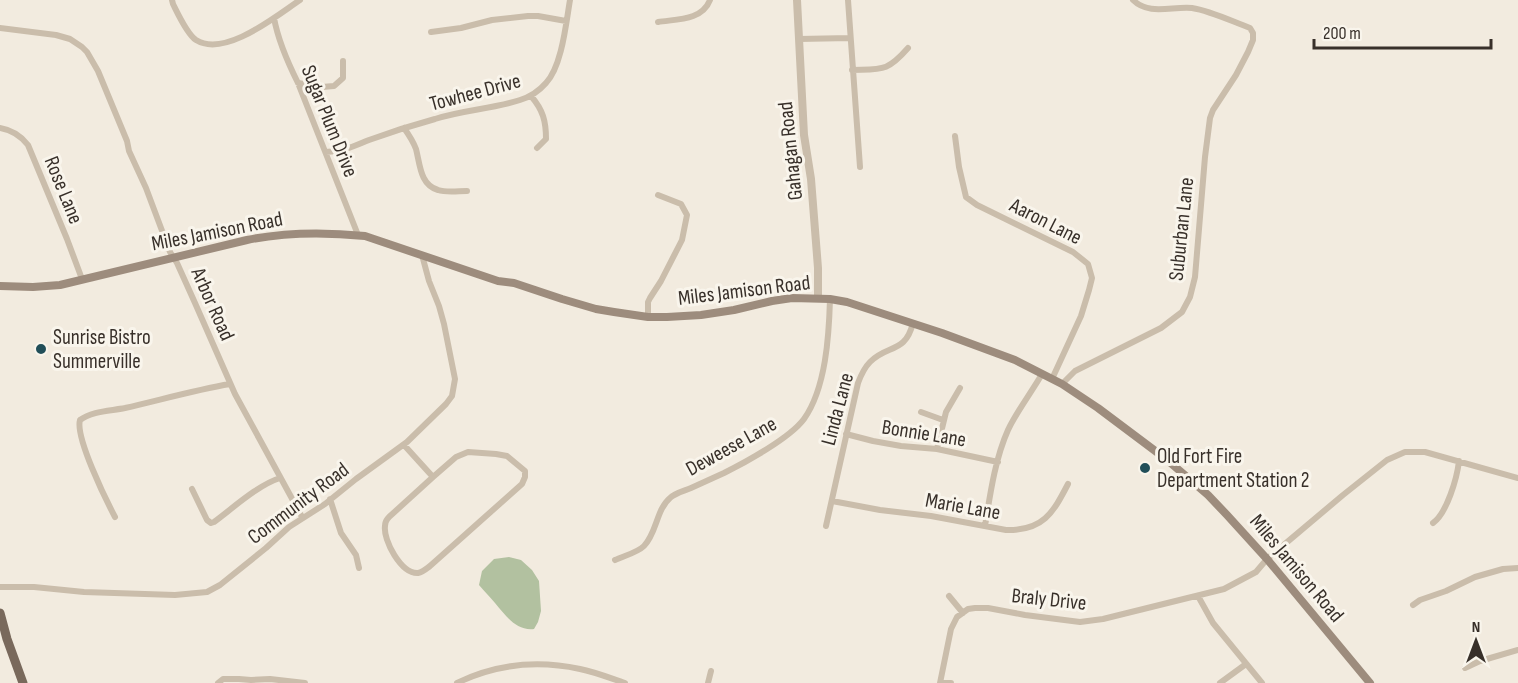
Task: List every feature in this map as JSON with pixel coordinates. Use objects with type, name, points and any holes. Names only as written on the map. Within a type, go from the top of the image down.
[{"type":"main road","name":"Miles Jamison Road","points":[[0,286],[48,286],[247,240],[306,233],[365,236],[498,281],[514,283],[596,309],[614,312],[667,317],[734,310],[792,298],[818,298],[847,302],[999,354],[1062,384],[1098,408],[1181,471],[1229,516],[1370,683]]},
{"type":"main road","points":[[0,613],[23,683]]},
{"type":"street","points":[[172,0],[190,34],[196,40],[211,44],[236,40],[300,0]]},
{"type":"street","name":"Towhee Drive","points":[[326,152],[340,152],[450,114],[531,96],[545,84],[556,67],[570,0]]},
{"type":"street","points":[[658,22],[700,14],[710,0]]},
{"type":"street","name":"Gahagan Road","points":[[797,0],[804,135],[811,179],[818,298]]},
{"type":"street","points":[[848,0],[860,167]]},
{"type":"street","name":"Suburban Lane","points":[[1062,384],[1075,370],[1161,328],[1185,308],[1195,277],[1210,118],[1236,75],[1253,40],[1250,28],[1192,8],[1146,8],[1133,0]]},
{"type":"street","points":[[431,32],[492,20],[528,16],[566,21]]},
{"type":"street","name":"Sugar Plum Drive","points":[[274,18],[290,68],[326,152],[358,236]]},
{"type":"street","name":"Arbor Road","points":[[0,28],[56,35],[77,43],[87,52],[98,71],[127,141],[168,248],[230,384],[302,517]]},
{"type":"street","points":[[799,39],[850,38]]},
{"type":"street","points":[[852,70],[885,68],[908,48]]},
{"type":"street","points":[[298,83],[322,87],[334,86],[343,78],[343,61]]},
{"type":"street","points":[[531,96],[538,104],[546,127],[546,140],[537,148]]},
{"type":"street","name":"Rose Lane","points":[[0,128],[12,131],[28,146],[82,279]]},
{"type":"street","points":[[404,128],[412,141],[425,181],[431,187],[441,191],[467,191]]},
{"type":"street","name":"Aaron Lane","points":[[955,136],[966,197],[977,205],[1074,252],[1088,264],[1092,278],[1081,316],[1052,379]]},
{"type":"street","points":[[648,316],[648,302],[682,240],[687,220],[687,214],[681,204],[658,195]]},
{"type":"street","name":"Community Road","points":[[0,587],[175,595],[207,592],[220,585],[302,517],[320,507],[363,473],[404,445],[446,404],[452,396],[455,379],[444,324],[422,255]]},
{"type":"street","name":"Deweese Lane","points":[[615,560],[644,546],[663,506],[672,496],[711,480],[744,462],[790,432],[803,420],[813,404],[822,376],[830,299]]},
{"type":"street","name":"Linda Lane","points":[[826,526],[858,383],[863,370],[876,357],[904,342],[913,323]]},
{"type":"street","points":[[985,526],[1002,444],[1009,427],[1042,374]]},
{"type":"street","points":[[115,517],[88,458],[79,428],[80,420],[91,415],[230,384]]},
{"type":"street","points":[[936,449],[947,408],[960,388]]},
{"type":"street","points":[[921,412],[944,420]]},
{"type":"street","name":"Bonnie Lane","points":[[846,434],[866,440],[936,449],[998,462]]},
{"type":"street","points":[[404,445],[433,477]]},
{"type":"street","points":[[468,452],[496,453],[507,456],[525,471],[522,484],[430,566],[422,572],[409,572],[396,558],[386,535],[385,523],[388,517],[433,477],[456,457],[468,452]]},
{"type":"street","name":"Braly Drive","points":[[963,613],[968,609],[981,607],[1056,620],[1088,622],[1224,589],[1260,569],[1267,559],[1342,495],[1388,459],[1399,454],[1425,452],[1518,478]]},
{"type":"street","points":[[1433,523],[1439,518],[1448,500],[1459,461]]},
{"type":"street","points":[[192,489],[207,520],[211,523],[272,480],[280,477]]},
{"type":"street","name":"Marie Lane","points":[[832,501],[1006,530],[1018,530],[1036,525],[1045,519],[1054,510],[1068,483]]},
{"type":"street","points":[[330,499],[341,533],[356,555],[359,568]]},
{"type":"street","points":[[1413,605],[1475,577],[1503,569],[1518,568]]},
{"type":"street","points":[[949,596],[963,613],[957,617],[951,629],[940,683],[951,683]]},
{"type":"street","points":[[1198,596],[1213,623],[1262,683]]},
{"type":"street","points":[[1465,668],[1480,661],[1518,650]]},
{"type":"street","points":[[457,683],[491,670],[522,664],[539,664],[581,669],[625,683]]},
{"type":"street","points":[[1220,683],[1246,664]]},
{"type":"street","points":[[708,683],[711,671]]},
{"type":"street","points":[[218,683],[223,679],[270,679],[305,683]]},
{"type":"green space","points":[[509,557],[521,560],[532,570],[539,581],[541,611],[534,629],[522,628],[512,622],[479,585],[482,571],[494,559]]},
{"type":"place","name":"Sunrise Bistro Summerville","points":[[41,349]]},
{"type":"place","name":"Old Fort Fire Department Station 2","points":[[1145,468]]}]
